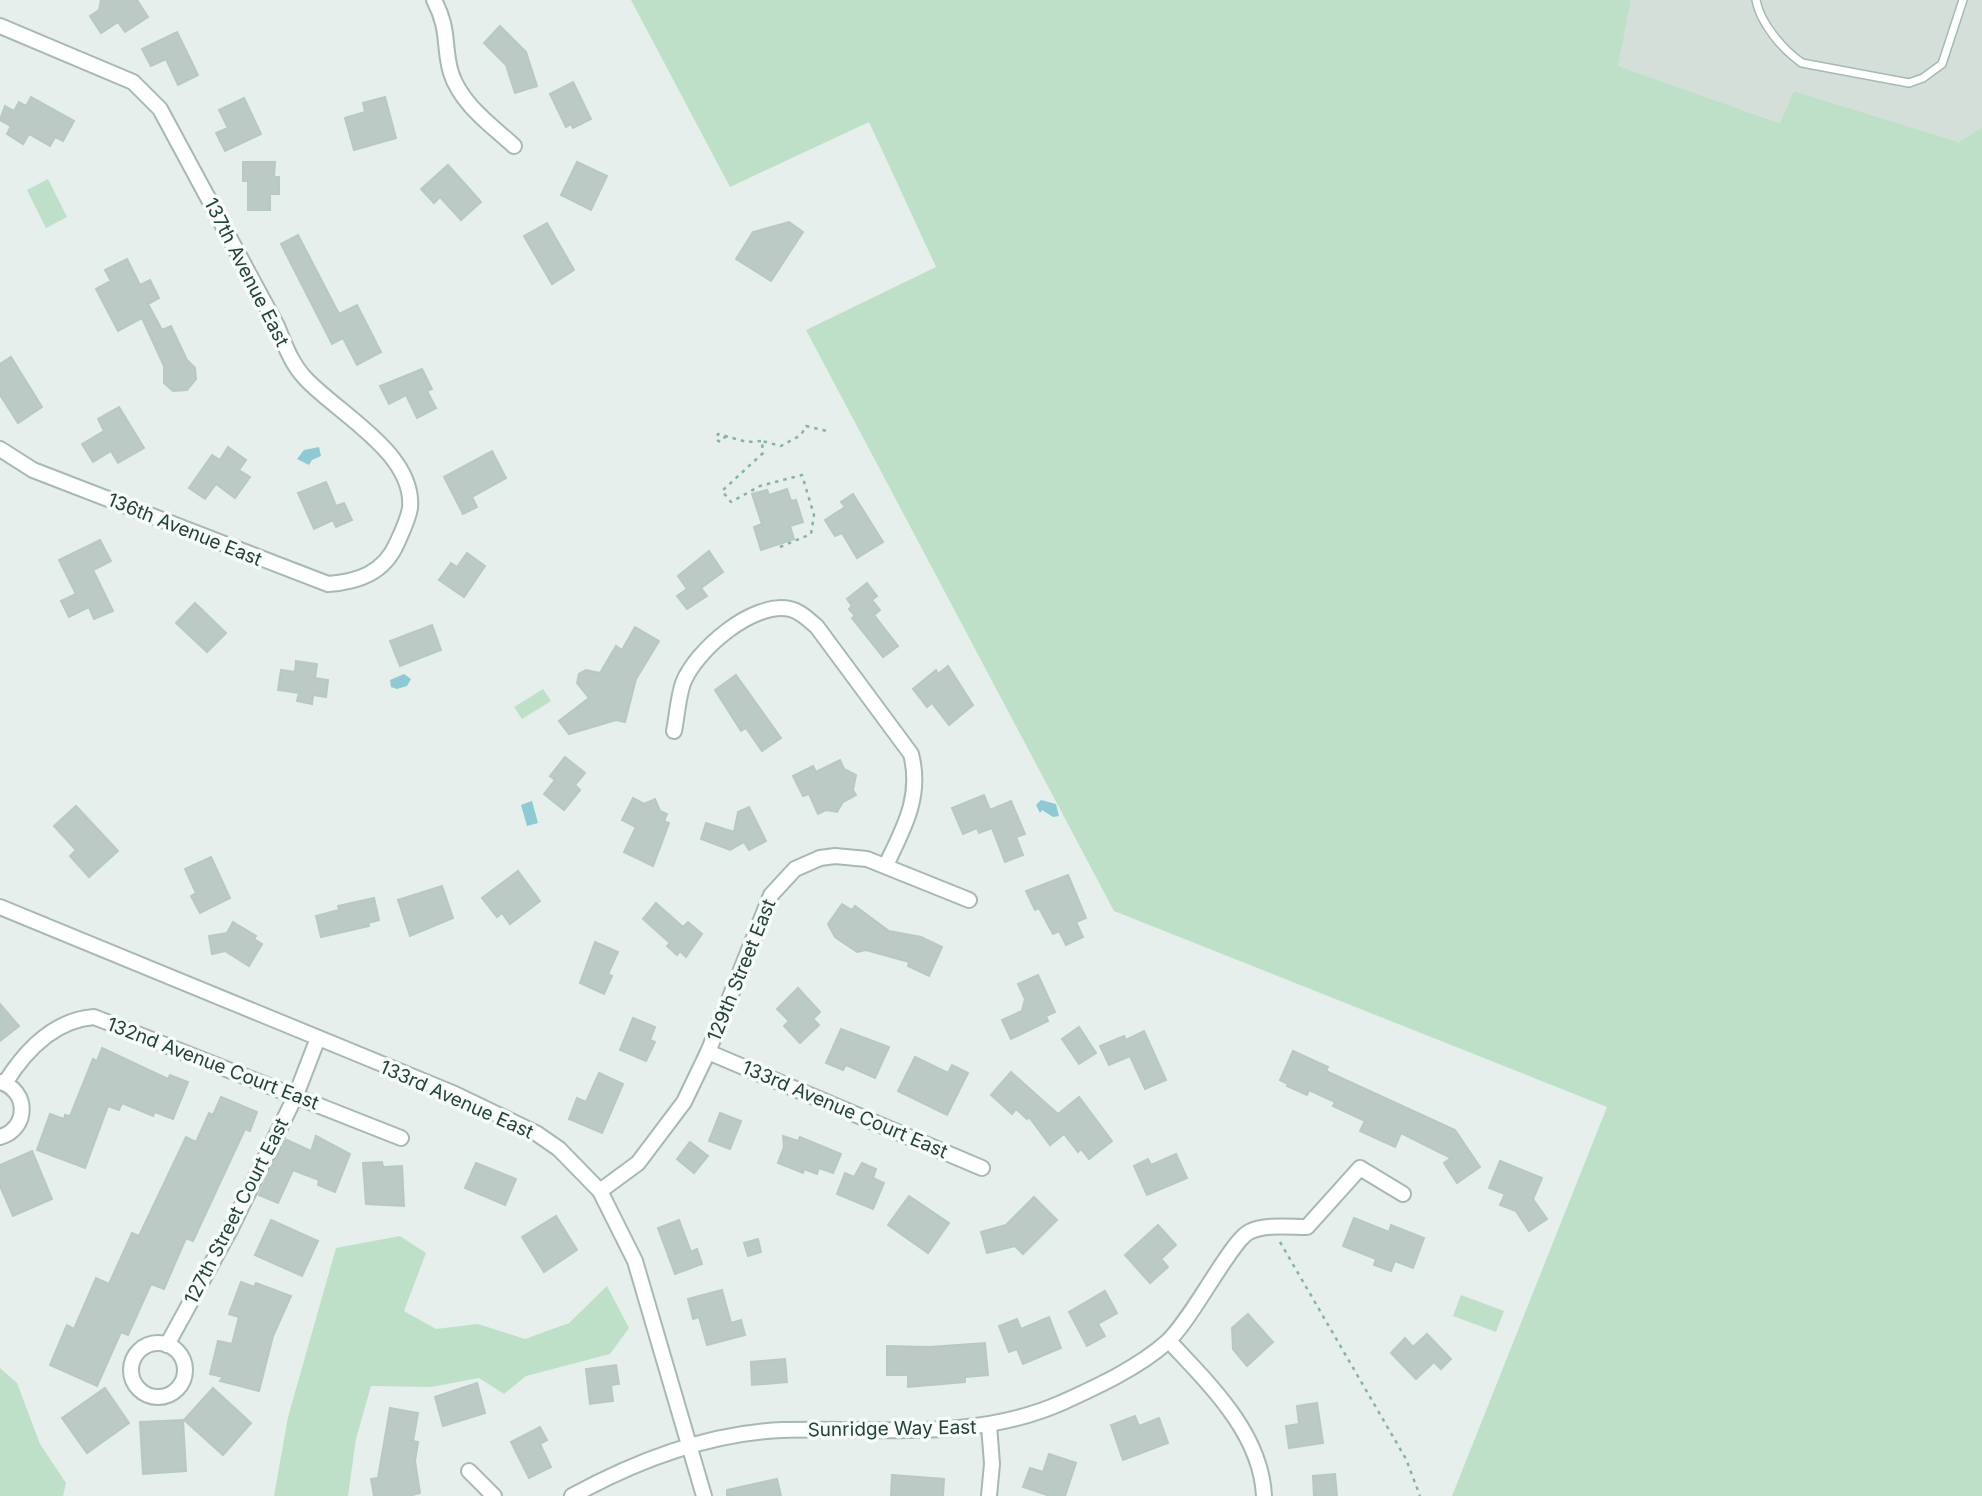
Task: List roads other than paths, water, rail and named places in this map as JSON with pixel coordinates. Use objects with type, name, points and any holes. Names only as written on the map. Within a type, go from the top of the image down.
[{"type":"street","points":[[434,0],[447,32],[450,70],[457,89],[514,146]]},
{"type":"street","name":"137th Avenue East","points":[[0,26],[133,82],[160,109],[277,326],[290,357],[303,376],[368,433],[401,469],[407,486],[410,510],[392,554],[375,571]]},
{"type":"street","name":"136th Avenue East","points":[[0,449],[33,470],[317,581],[353,582],[375,571]]},
{"type":"street","points":[[674,731],[682,684],[709,643],[768,610],[790,609],[817,627],[911,754],[915,771],[915,791],[910,815],[886,865]]},
{"type":"street","name":"129th Street East","points":[[600,1191],[638,1163],[684,1102],[708,1052],[776,887],[795,869],[820,858],[850,856],[886,865],[938,890],[969,900]]},
{"type":"street","name":"133rd Avenue East","points":[[0,908],[516,1122],[559,1149],[600,1191],[635,1261],[704,1496]]},
{"type":"street","name":"132nd Avenue Court East","points":[[3,1083],[18,1063],[53,1031],[68,1021],[94,1017],[401,1138]]},
{"type":"street","name":"127th Street Court East","points":[[167,1345],[230,1230],[296,1095],[318,1038]]},
{"type":"street","name":"133rd Avenue Court East","points":[[708,1052],[982,1168]]},
{"type":"street","points":[[0,1137],[14,1130],[22,1113],[19,1095],[3,1083]]},
{"type":"street","name":"Sunridge Way East","points":[[572,1496],[609,1475],[691,1446],[751,1433],[782,1430],[948,1430],[989,1425],[1062,1402],[1146,1359],[1169,1341],[1215,1279],[1238,1241],[1249,1232],[1307,1227],[1360,1168],[1403,1194]]},
{"type":"street","points":[[1169,1341],[1203,1377],[1246,1434],[1256,1457],[1264,1496]]},
{"type":"street","points":[[989,1425],[992,1464],[989,1496]]},
{"type":"street","points":[[469,1471],[494,1496]]},
{"type":"lane","points":[[1756,0],[1758,10],[1789,54],[1802,63],[1909,83],[1923,78],[1942,64],[1963,0]]},
{"type":"water","points":[[319,447],[321,456],[312,460],[309,465],[297,459],[304,450]]},
{"type":"water","points":[[404,674],[411,679],[407,686],[397,689],[391,687],[390,680]]},
{"type":"water","points":[[1041,800],[1056,804],[1059,816],[1053,817],[1042,810],[1040,813],[1036,805]]},
{"type":"water","points":[[532,801],[538,823],[527,826],[521,805]]}]
